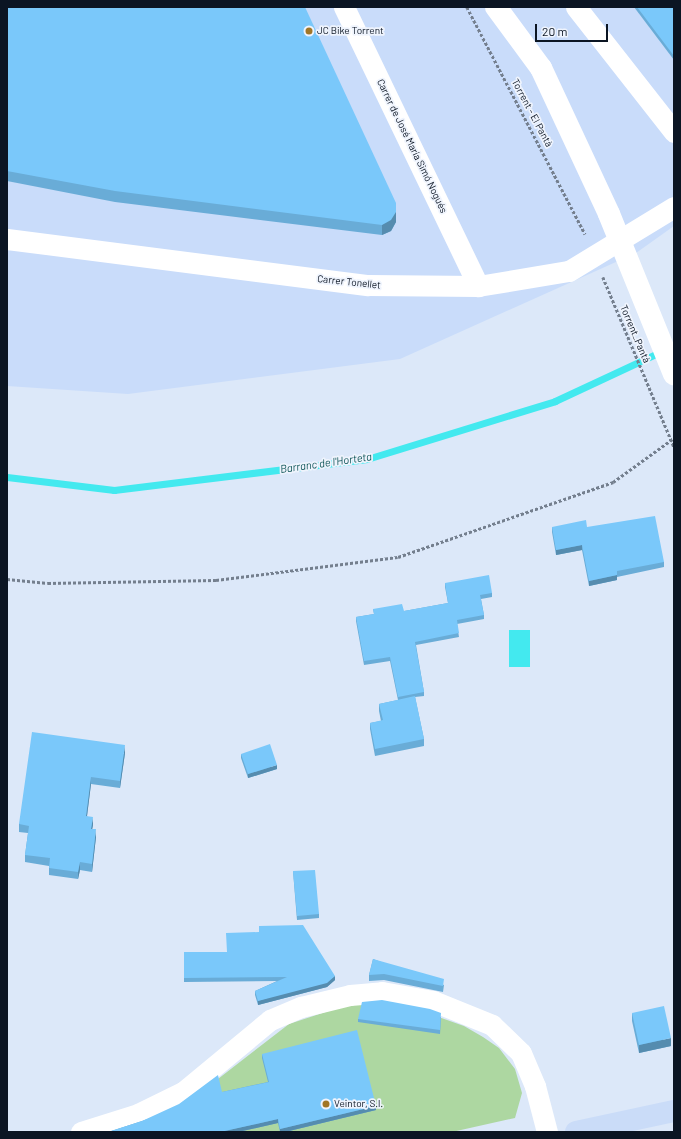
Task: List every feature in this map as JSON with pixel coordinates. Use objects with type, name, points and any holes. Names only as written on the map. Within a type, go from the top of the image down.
[{"type":"main road","points":[[576,1132],[646,1118],[674,1110]]},
{"type":"main road","points":[[646,1118],[674,1124]]},
{"type":"street","name":"Carrer de José María Simó Nogués","points":[[344,7],[478,286]]},
{"type":"street","points":[[496,7],[541,68],[609,214],[674,374]]},
{"type":"street","points":[[576,7],[674,132]]},
{"type":"street","name":"Carrer Tonellet","points":[[7,239],[368,285],[478,286],[569,271],[674,207]]},
{"type":"street","points":[[81,1132],[138,1114],[183,1092],[270,1020],[302,1007],[350,995],[382,992],[433,1001],[492,1025],[520,1053],[535,1086],[547,1132]]},
{"type":"path","name":"Torrent - El Pantà","points":[[467,7],[582,227],[588,242]]},
{"type":"path","name":"Torrent_Pantà","points":[[600,271],[674,447]]},
{"type":"path","points":[[7,579],[48,583],[216,580],[398,557],[612,482],[674,438]]},
{"type":"shaded area","points":[[7,7],[674,7],[674,226],[636,253],[400,359],[128,394],[7,386]]},
{"type":"green space","points":[[353,1003],[416,1009],[464,1026],[499,1048],[515,1069],[522,1093],[515,1118],[452,1132],[103,1132],[218,1079],[289,1024]]},
{"type":"water","points":[[509,630],[530,630],[530,667],[509,667]]},
{"type":"building","points":[[7,7],[305,7],[396,203],[396,212],[391,220],[382,225],[115,191],[7,171]]},
{"type":"building","points":[[637,7],[674,7],[674,56]]},
{"type":"building","points":[[655,516],[664,562],[617,571],[617,575],[589,581],[582,545],[556,550],[552,527],[586,520],[587,527]]},
{"type":"building","points":[[489,575],[492,593],[480,595],[484,615],[457,620],[459,633],[415,642],[424,692],[398,697],[390,657],[364,661],[356,617],[374,614],[373,609],[402,604],[404,611],[448,603],[445,583]]},
{"type":"building","points":[[415,696],[424,739],[375,749],[370,723],[383,720],[379,704]]},
{"type":"building","points":[[32,732],[125,745],[120,781],[91,777],[86,816],[93,817],[91,829],[96,829],[92,864],[80,862],[78,872],[49,868],[50,858],[25,855],[29,826],[19,824]]},
{"type":"building","points":[[270,744],[277,765],[248,774],[241,754]]},
{"type":"building","points":[[315,870],[319,914],[297,916],[293,871]]},
{"type":"building","points":[[303,925],[335,976],[327,983],[258,1001],[255,991],[287,977],[184,978],[184,952],[227,952],[226,933],[259,932],[259,926]]},
{"type":"building","points":[[373,959],[444,979],[443,986],[384,974],[369,975]]},
{"type":"building","points":[[382,1000],[430,1009],[441,1013],[440,1030],[358,1019],[362,1002]]},
{"type":"building","points":[[664,1006],[671,1038],[639,1045],[632,1013]]},
{"type":"building","points":[[357,1030],[376,1106],[280,1129],[278,1119],[220,1132],[108,1132],[142,1121],[179,1104],[218,1075],[222,1092],[269,1082],[262,1054]]},
{"type":"waterway","name":"Barranc de l'Horteta","points":[[7,477],[114,490],[367,459],[555,401],[662,351]]},
{"type":"place","name":"JC Bike Torrent","points":[[309,31]]},
{"type":"place","name":"Veintor, S.l.","points":[[326,1104]]}]
